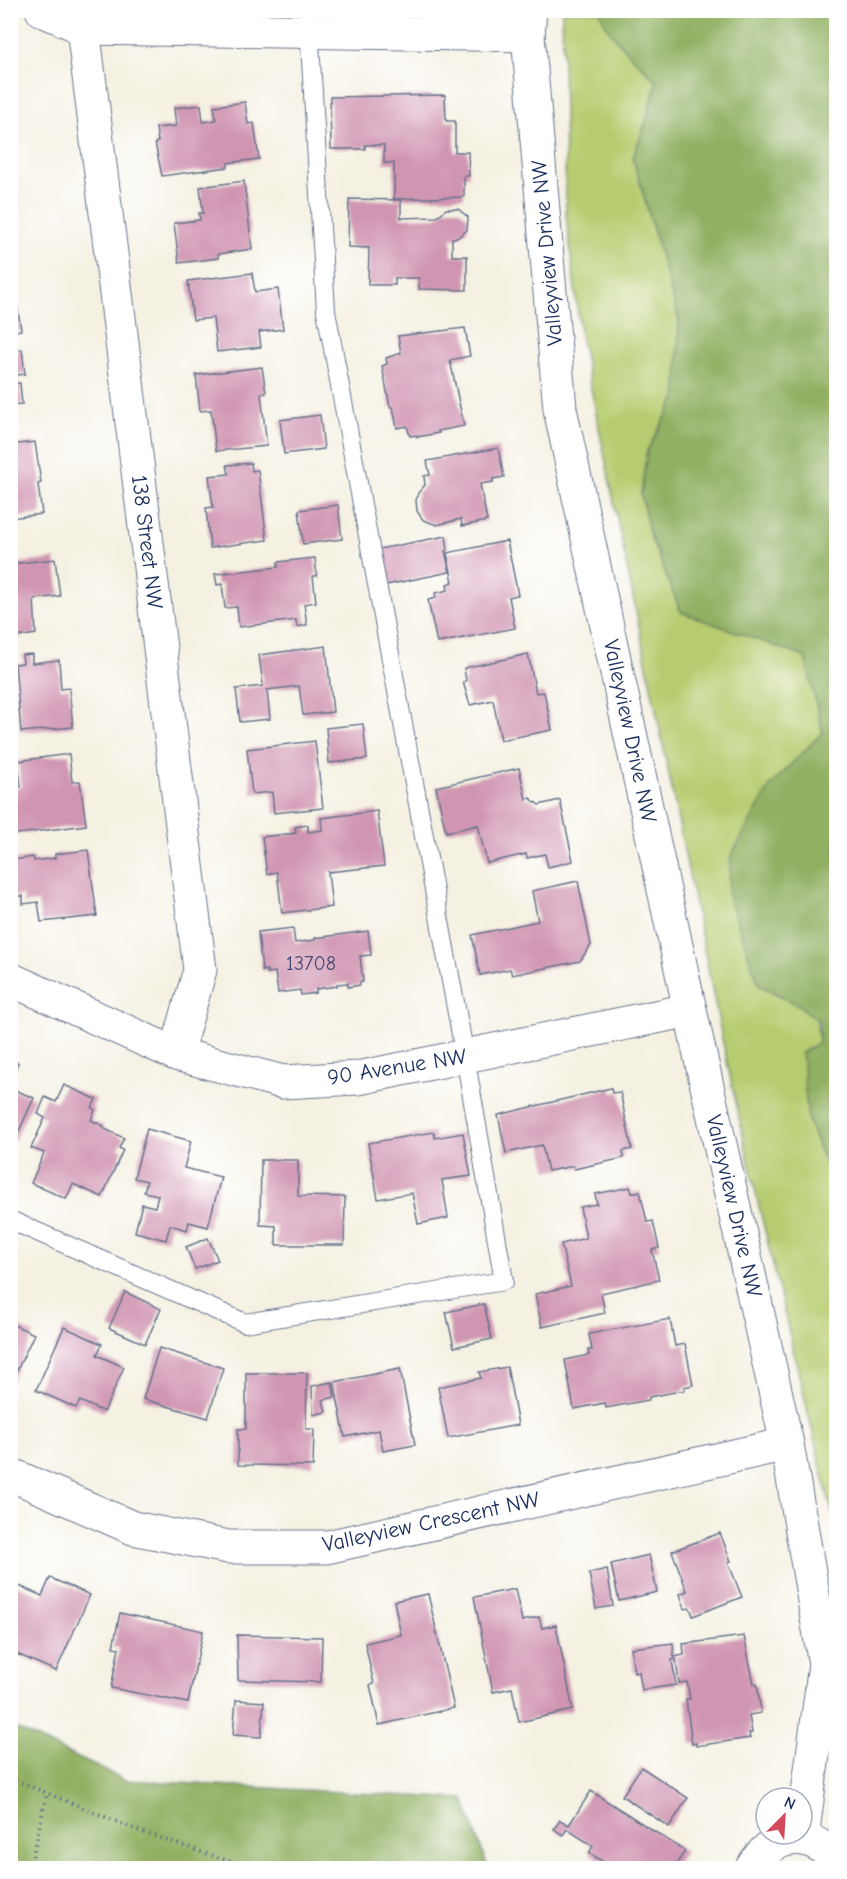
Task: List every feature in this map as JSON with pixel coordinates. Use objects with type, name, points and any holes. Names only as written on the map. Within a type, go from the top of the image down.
[{"type":"street","points":[[42,10],[83,28],[308,21],[529,23]]},
{"type":"street","name":"Valleyview Drive NW","points":[[529,23],[560,410],[787,1444],[825,1664],[809,1786]]},
{"type":"street","name":"138 Street NW","points":[[83,28],[200,970],[176,1054]]},
{"type":"street","name":"90 Avenue NW","points":[[10,979],[176,1054],[283,1082],[358,1078],[690,1010]]},
{"type":"street","name":"Valleyview Crescent NW","points":[[10,1474],[133,1528],[228,1547],[327,1547],[787,1444]]},
{"type":"street","points":[[814,1842],[830,1852],[837,1862]]},
{"type":"street","points":[[752,1869],[760,1855],[770,1846]]},
{"type":"lane","points":[[10,1220],[245,1323],[504,1281],[465,1056],[326,311],[308,21]]},
{"type":"path","points":[[10,1778],[142,1832],[249,1869]]},
{"type":"path","points":[[30,1869],[47,1793]]},
{"type":"green space","points":[[562,11],[601,11],[608,29],[657,81],[633,158],[679,320],[677,397],[647,451],[641,495],[650,535],[681,612],[805,657],[823,732],[771,785],[759,985],[797,1004],[816,1018],[819,1042],[802,1053],[808,1120],[836,1191],[836,1530],[749,1164],[722,1038],[581,339],[566,214]]},
{"type":"green space","points":[[601,11],[836,11],[836,1191],[808,1120],[802,1053],[819,1042],[819,1021],[797,1004],[759,985],[728,895],[731,856],[771,785],[823,732],[805,657],[681,612],[650,535],[641,495],[647,451],[677,396],[679,320],[633,158],[657,82],[615,38],[608,29]]},
{"type":"green space","points":[[10,1726],[125,1780],[464,1799],[488,1868],[11,1868]]},
{"type":"building","points":[[445,95],[446,121],[455,121],[455,152],[468,152],[469,176],[464,176],[464,197],[394,199],[394,163],[384,163],[384,145],[365,145],[365,149],[331,149],[330,97]]},
{"type":"building","points":[[245,102],[248,124],[254,123],[259,159],[228,163],[228,167],[162,176],[155,143],[158,142],[156,128],[176,126],[174,108],[201,105],[203,122],[216,120],[214,106]]},
{"type":"building","points":[[244,181],[252,249],[218,254],[218,258],[179,263],[174,223],[200,220],[199,213],[203,213],[200,187]]},
{"type":"building","points":[[349,199],[401,200],[401,218],[437,217],[446,209],[458,209],[468,217],[467,230],[457,238],[452,238],[452,256],[467,256],[467,290],[419,289],[419,278],[395,278],[395,285],[368,285],[369,248],[348,247]]},
{"type":"building","points":[[10,260],[21,330],[10,332]]},
{"type":"building","points":[[252,273],[255,292],[278,289],[283,329],[259,332],[261,347],[217,352],[213,318],[193,320],[188,281]]},
{"type":"building","points":[[465,328],[470,356],[450,360],[464,426],[438,431],[439,433],[410,436],[407,426],[397,428],[393,407],[390,407],[382,366],[387,364],[386,358],[401,353],[398,336]]},
{"type":"building","points":[[22,349],[25,374],[10,376],[10,351]]},
{"type":"building","points":[[262,367],[266,393],[261,394],[267,446],[216,451],[211,410],[200,411],[196,375]]},
{"type":"building","points":[[20,383],[22,404],[10,405],[10,384]]},
{"type":"building","points":[[320,415],[324,449],[284,454],[280,420]]},
{"type":"building","points":[[35,442],[41,483],[38,484],[42,514],[10,518],[10,445]]},
{"type":"building","points":[[498,448],[504,477],[480,484],[487,521],[462,526],[461,519],[437,525],[423,520],[417,511],[416,500],[418,493],[425,485],[424,476],[430,475],[427,461]]},
{"type":"building","points":[[251,463],[252,471],[258,470],[267,540],[210,548],[206,508],[213,507],[209,476],[229,474],[227,465]]},
{"type":"building","points":[[338,505],[342,539],[303,544],[299,510]]},
{"type":"building","points":[[446,536],[448,550],[445,551],[450,572],[386,585],[379,549]]},
{"type":"building","points":[[507,541],[518,595],[509,597],[515,628],[437,643],[428,600],[436,598],[435,593],[448,590],[447,584],[453,582],[447,553]]},
{"type":"building","points":[[315,558],[317,576],[313,576],[316,602],[304,604],[307,625],[297,627],[296,620],[239,627],[237,607],[225,608],[222,584],[217,585],[215,574],[278,567],[278,562]]},
{"type":"building","points":[[55,559],[60,596],[34,599],[36,634],[10,638],[10,564]]},
{"type":"building","points":[[326,646],[333,712],[303,715],[299,686],[267,690],[270,719],[240,722],[236,689],[263,686],[259,655]]},
{"type":"building","points":[[32,654],[32,663],[59,660],[61,689],[69,688],[73,727],[21,732],[15,664],[23,663],[22,655]]},
{"type":"building","points":[[528,654],[536,693],[544,692],[552,730],[501,740],[493,700],[470,705],[463,682],[466,681],[464,668]]},
{"type":"building","points":[[363,724],[367,759],[329,763],[326,728]]},
{"type":"building","points":[[315,741],[323,808],[274,813],[272,792],[252,794],[247,749]]},
{"type":"building","points":[[69,754],[72,782],[80,781],[86,825],[10,835],[10,789],[21,787],[18,761]]},
{"type":"building","points":[[519,768],[526,799],[530,798],[539,805],[560,800],[573,861],[548,867],[545,854],[527,858],[526,854],[487,863],[478,825],[446,832],[436,787]]},
{"type":"building","points":[[377,811],[384,866],[328,872],[332,907],[282,913],[277,872],[267,874],[262,837],[296,833],[295,827],[308,825],[308,832],[322,830],[321,818]]},
{"type":"building","points":[[10,847],[12,847],[14,860],[33,857],[34,861],[55,858],[55,854],[88,850],[97,916],[41,922],[38,902],[23,904],[23,896],[10,897]]},
{"type":"building","points":[[578,881],[591,945],[580,961],[512,975],[510,969],[480,975],[472,935],[538,921],[532,891]]},
{"type":"building","points":[[293,928],[295,943],[368,931],[371,955],[360,956],[363,982],[360,982],[360,985],[348,987],[348,983],[337,984],[337,986],[316,989],[316,993],[301,995],[300,990],[278,993],[275,972],[262,971],[258,932]]},
{"type":"building","points":[[10,1060],[18,1063],[10,1079]]},
{"type":"building","points":[[64,1085],[96,1099],[92,1108],[95,1110],[91,1120],[124,1138],[119,1148],[123,1150],[102,1197],[73,1184],[66,1199],[31,1183],[44,1153],[31,1148],[45,1118],[38,1114],[45,1097],[56,1102]]},
{"type":"building","points":[[10,1088],[34,1098],[14,1142],[10,1141]]},
{"type":"building","points":[[611,1088],[612,1093],[620,1092],[632,1149],[623,1151],[624,1158],[574,1169],[573,1166],[548,1171],[542,1145],[506,1153],[498,1115]]},
{"type":"building","points":[[147,1129],[191,1141],[184,1168],[221,1177],[208,1227],[189,1222],[187,1230],[170,1225],[166,1240],[135,1232],[142,1204],[155,1207],[158,1195],[144,1192],[147,1181],[134,1178]]},
{"type":"building","points":[[434,1132],[435,1138],[463,1133],[471,1176],[442,1180],[448,1218],[418,1224],[412,1193],[378,1199],[368,1143]]},
{"type":"building","points":[[261,1160],[298,1160],[298,1196],[345,1197],[344,1245],[276,1245],[276,1226],[260,1225]]},
{"type":"building","points":[[630,1187],[632,1193],[640,1191],[647,1222],[653,1221],[659,1248],[652,1250],[659,1280],[601,1293],[605,1313],[542,1327],[535,1294],[571,1286],[561,1244],[586,1238],[580,1207],[597,1204],[595,1194]]},
{"type":"building","points":[[208,1238],[218,1260],[195,1269],[186,1247]]},
{"type":"building","points":[[125,1292],[161,1309],[145,1344],[109,1328]]},
{"type":"building","points":[[484,1304],[492,1339],[454,1347],[446,1312]]},
{"type":"building","points":[[670,1319],[675,1346],[685,1344],[693,1385],[684,1387],[685,1390],[649,1397],[649,1400],[606,1408],[605,1403],[574,1409],[565,1360],[589,1355],[588,1350],[592,1350],[589,1334]]},
{"type":"building","points":[[10,1323],[34,1334],[13,1379],[10,1378]]},
{"type":"building","points":[[64,1327],[102,1344],[97,1355],[124,1367],[104,1412],[80,1401],[76,1408],[36,1390]]},
{"type":"building","points":[[159,1348],[223,1368],[208,1418],[143,1399]]},
{"type":"building","points":[[507,1367],[518,1425],[448,1438],[438,1387],[481,1378],[479,1372]]},
{"type":"building","points":[[400,1369],[415,1445],[383,1451],[379,1430],[345,1437],[334,1382]]},
{"type":"building","points":[[246,1373],[307,1373],[306,1429],[314,1429],[313,1466],[238,1465],[238,1429],[246,1429]]},
{"type":"building","points":[[332,1382],[335,1397],[323,1400],[326,1412],[313,1415],[312,1386]]},
{"type":"building","points":[[720,1533],[731,1561],[728,1562],[742,1597],[693,1616],[690,1608],[685,1609],[680,1594],[687,1591],[672,1551]]},
{"type":"building","points":[[649,1555],[657,1592],[619,1601],[611,1564]]},
{"type":"building","points":[[607,1569],[613,1606],[596,1609],[589,1573]]},
{"type":"building","points":[[50,1578],[90,1595],[56,1671],[10,1651],[10,1582],[42,1596]]},
{"type":"building","points":[[515,1589],[522,1621],[539,1617],[542,1628],[556,1625],[573,1710],[519,1722],[512,1688],[493,1692],[474,1597]]},
{"type":"building","points":[[428,1594],[454,1708],[379,1725],[370,1685],[374,1684],[365,1643],[401,1635],[394,1601]]},
{"type":"building","points":[[120,1613],[203,1631],[188,1703],[111,1688],[119,1648],[113,1647]]},
{"type":"building","points":[[237,1635],[322,1637],[321,1682],[238,1680]]},
{"type":"building","points":[[744,1636],[754,1684],[757,1684],[761,1713],[749,1715],[752,1733],[749,1733],[750,1738],[696,1746],[696,1743],[692,1744],[686,1699],[690,1699],[687,1682],[679,1683],[676,1659],[672,1660],[676,1685],[642,1690],[639,1672],[634,1673],[631,1648],[673,1643],[674,1657],[684,1655],[683,1644]]},
{"type":"building","points":[[236,1700],[264,1702],[261,1737],[233,1735]]},
{"type":"building","points":[[641,1767],[688,1798],[669,1827],[622,1796]]},
{"type":"building","points":[[591,1791],[685,1851],[674,1868],[613,1868],[589,1853],[593,1846],[567,1829],[563,1835],[554,1829],[560,1820],[569,1825]]}]
